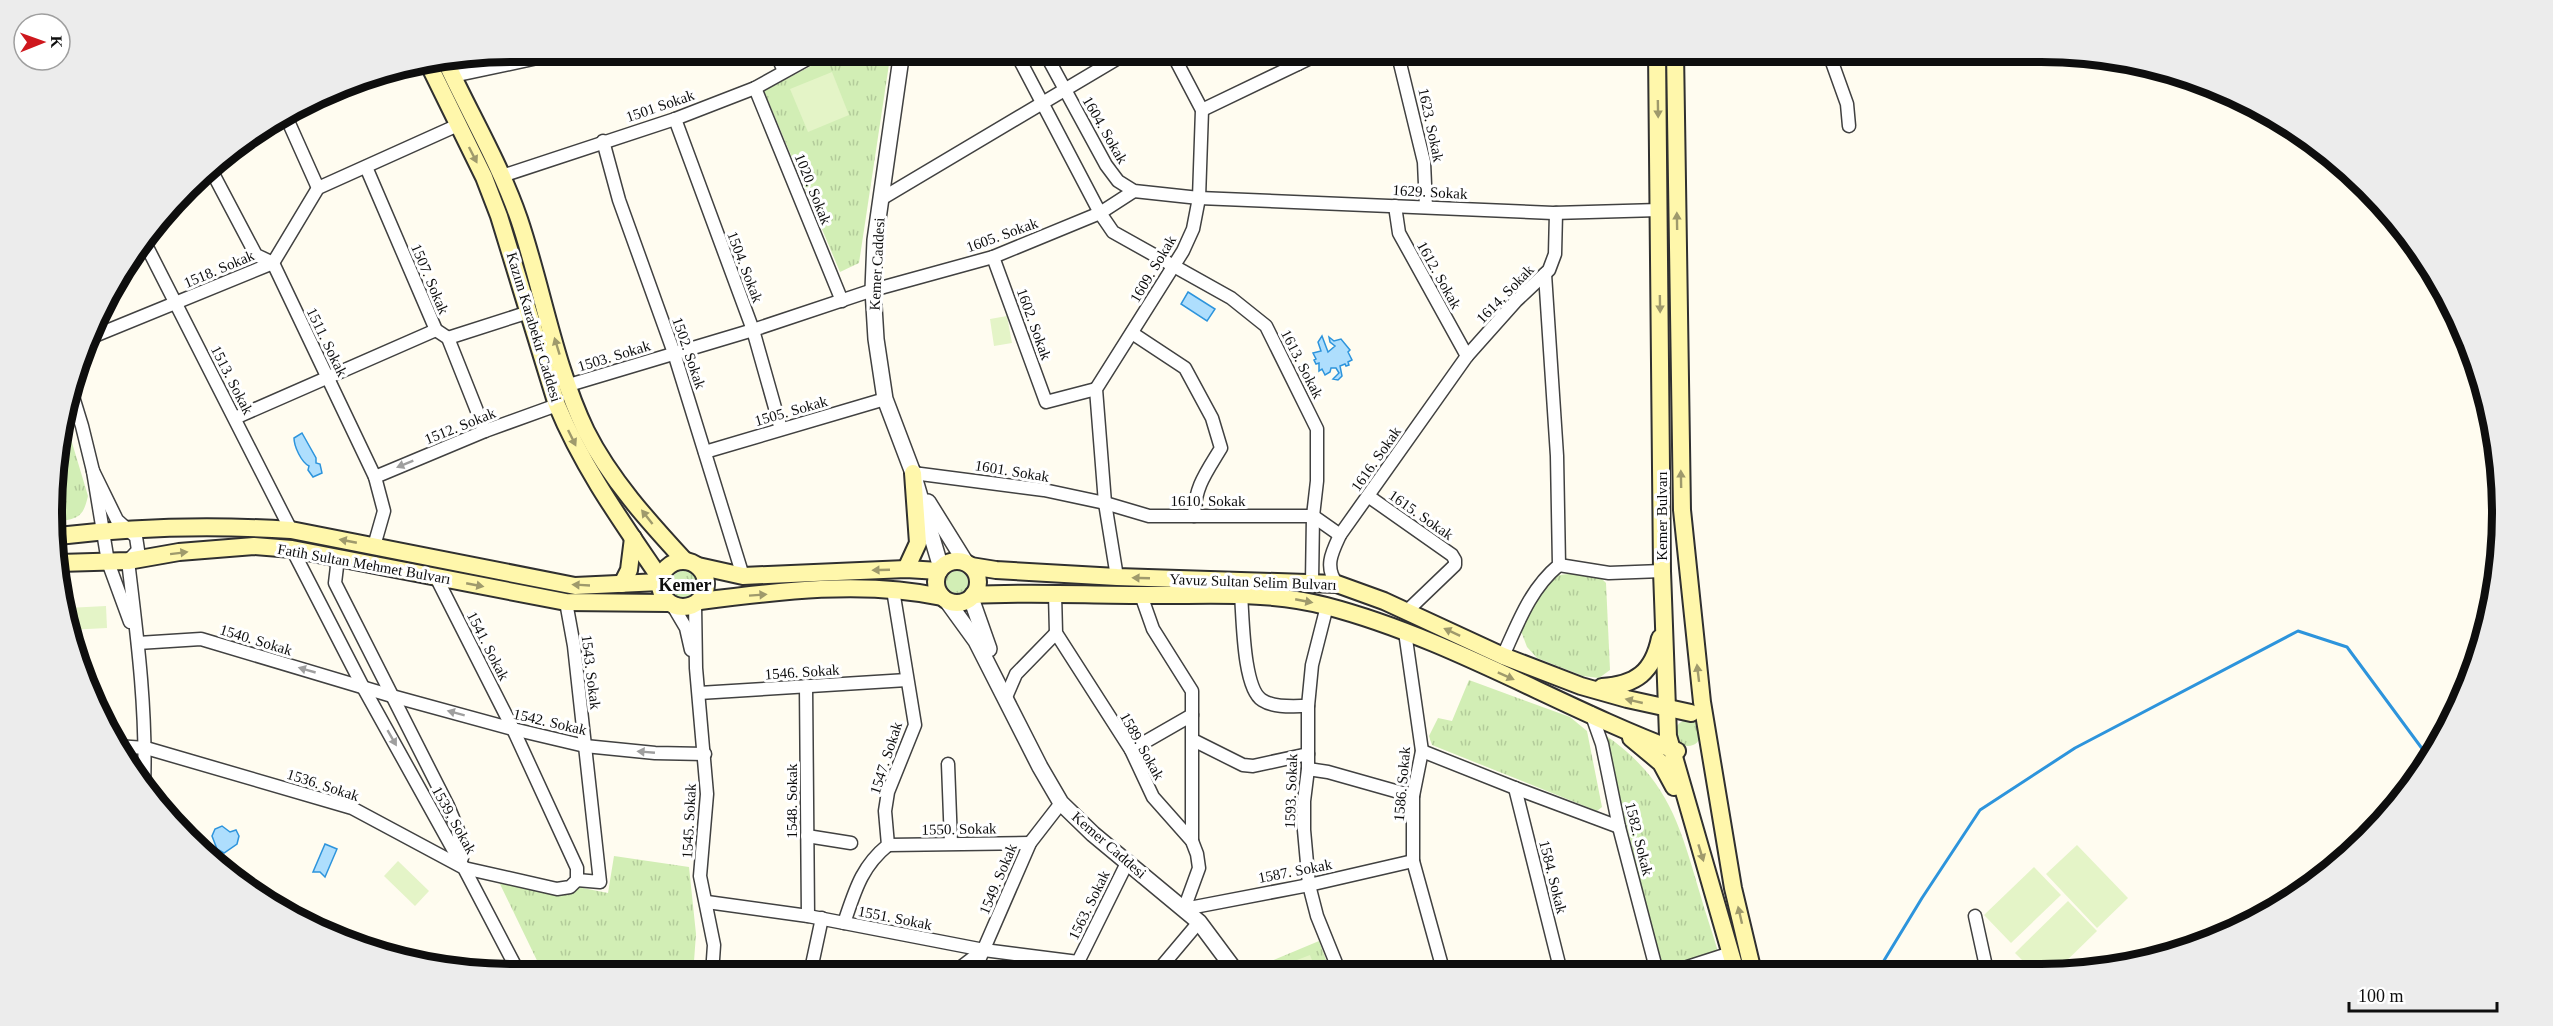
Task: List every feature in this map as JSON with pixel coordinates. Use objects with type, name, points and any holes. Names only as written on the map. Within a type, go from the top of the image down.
[{"type":"main road","name":"Kemer Bulvarı","points":[[1658,62],[1662,571],[1666,708],[1690,814],[1734,964]]},
{"type":"main road","name":"Kemer Bulvarı","points":[[1675,62],[1682,510],[1697,661],[1707,731],[1733,888],[1752,964]]},
{"type":"main road","name":"Kazım Karabekir Caddesi","points":[[431,69],[483,177],[499,216],[557,405],[586,466],[660,580]]},
{"type":"main road","name":"Kazım Karabekir Caddesi","points":[[449,69],[502,176],[531,256],[577,409],[598,452],[651,522],[692,563]]},
{"type":"main road","points":[[906,569],[918,543],[913,473]]},
{"type":"main road","name":"Fatih Sultan Mehmet Bulvarı","points":[[62,536],[128,530],[258,528],[291,530],[575,586],[660,580]]},
{"type":"main road","points":[[622,584],[629,570],[633,538]]},
{"type":"main road","name":"Fatih Sultan Mehmet Bulvarı","points":[[64,563],[128,561],[179,552],[254,546],[292,549],[566,602],[671,604]]},
{"type":"main road","points":[[953,561],[968,564],[977,576],[978,582],[972,597],[959,603],[892,590],[817,591],[698,602],[684,608],[671,604],[661,591],[660,580],[663,572],[673,563],[692,563],[743,576],[940,569],[953,561]]},
{"type":"main road","points":[[692,563],[703,572],[706,587],[698,602]]},
{"type":"main road","name":"Yavuz Sultan Selim Bulvarı","points":[[968,564],[996,570],[1117,577],[1337,584],[1407,611],[1503,656],[1581,686],[1691,713]]},
{"type":"main road","points":[[940,569],[936,586],[945,599]]},
{"type":"main road","name":"Yavuz Sultan Selim Bulvarı","points":[[972,597],[1055,594],[1241,595],[1281,597],[1327,606],[1406,632],[1614,724],[1673,745]]},
{"type":"main road","points":[[1581,686],[1622,686],[1639,676],[1648,668],[1657,653],[1664,619]]},
{"type":"main road","points":[[1691,713],[1702,719],[1707,731],[1704,744],[1700,749],[1686,753],[1673,745],[1670,724],[1674,718],[1691,713]]},
{"type":"main road","points":[[1614,724],[1660,763],[1690,814]]},
{"type":"street","points":[[449,69],[496,62]]},
{"type":"street","points":[[780,62],[784,71]]},
{"type":"street","name":"1501 Sokak","points":[[502,176],[675,118],[755,88],[801,62]]},
{"type":"street","name":"Kemer Caddesi","points":[[900,62],[875,240],[873,290],[876,339],[885,399],[913,473],[940,569]]},
{"type":"street","points":[[897,85],[905,62]]},
{"type":"street","name":"1613. Sokak","points":[[1021,62],[1100,213],[1113,232],[1240,305],[1266,326],[1281,352],[1317,429],[1312,582]]},
{"type":"street","name":"1604. Sokak","points":[[1050,62],[1106,165],[1118,181],[1134,191]]},
{"type":"street","points":[[881,199],[1110,62]]},
{"type":"street","name":"1609. Sokak","points":[[1096,389],[1174,267],[1193,230],[1199,198],[1202,110],[1177,62]]},
{"type":"street","points":[[1202,110],[1302,62]]},
{"type":"street","name":"1623. Sokak","points":[[1401,62],[1425,162],[1426,207]]},
{"type":"street","points":[[1832,62],[1847,104],[1849,126]]},
{"type":"street","name":"1020. Sokak","points":[[755,88],[842,301]]},
{"type":"street","name":"1504. Sokak","points":[[675,118],[753,330],[781,429]]},
{"type":"street","points":[[288,121],[318,188],[458,125]]},
{"type":"street","name":"1502. Sokak","points":[[603,141],[619,200],[674,353],[743,576]]},
{"type":"street","name":"1507. Sokak","points":[[366,167],[436,330],[448,338]]},
{"type":"street","name":"1511. Sokak","points":[[213,176],[256,255],[273,263],[375,477],[384,512],[374,546]]},
{"type":"street","name":"1518. Sokak","points":[[99,334],[273,263],[318,188]]},
{"type":"street","points":[[1134,191],[1199,198]]},
{"type":"street","name":"1605. Sokak","points":[[873,290],[993,257],[1100,213],[1134,191]]},
{"type":"street","name":"1629. Sokak","points":[[1199,198],[1556,213],[1659,210]]},
{"type":"street","name":"1612. Sokak","points":[[1395,206],[1399,233],[1467,356]]},
{"type":"street","name":"1614. Sokak","points":[[1467,356],[1551,266],[1555,254],[1556,213]]},
{"type":"street","name":"1513. Sokak","points":[[148,248],[291,530]]},
{"type":"street","name":"1602. Sokak","points":[[993,257],[1046,402],[1096,389]]},
{"type":"street","points":[[1545,274],[1557,456],[1559,566]]},
{"type":"street","name":"1503. Sokak","points":[[569,385],[753,330],[873,290]]},
{"type":"street","points":[[485,431],[448,338],[529,312]]},
{"type":"street","points":[[235,418],[436,330]]},
{"type":"street","points":[[1132,333],[1185,368],[1212,418],[1221,448],[1202,476],[1194,516]]},
{"type":"street","name":"1616. Sokak","points":[[1337,584],[1329,568],[1333,549],[1340,535],[1467,356]]},
{"type":"street","points":[[1096,389],[1106,503],[1117,577]]},
{"type":"street","name":"1505. Sokak","points":[[705,452],[885,399]]},
{"type":"street","points":[[75,404],[93,471],[108,562],[138,643]]},
{"type":"street","name":"1512. Sokak","points":[[375,477],[485,431],[557,405]]},
{"type":"street","points":[[93,471],[107,504],[117,520],[136,537],[138,550],[128,561],[138,643],[146,748],[145,773]]},
{"type":"street","name":"Kemer Caddesi","points":[[913,473],[940,524],[968,564]]},
{"type":"street","name":"1601. Sokak","points":[[913,473],[1044,490],[1106,503]]},
{"type":"street","name":"1615. Sokak","points":[[1368,496],[1452,555],[1455,560],[1455,565],[1407,611]]},
{"type":"street","name":"1610. Sokak","points":[[1106,503],[1149,516],[1313,516]]},
{"type":"street","points":[[1313,516],[1340,535]]},
{"type":"street","name":"1539. Sokak","points":[[292,549],[363,687],[464,868]]},
{"type":"street","name":"1539. Sokak","points":[[338,558],[335,583],[448,806],[458,830],[464,868]]},
{"type":"street","points":[[1503,656],[1532,594],[1547,575],[1559,566],[1608,573],[1662,571]]},
{"type":"street","name":"1541. Sokak","points":[[436,577],[513,729],[568,847],[577,868],[577,880]]},
{"type":"street","name":"1547. Sokak","points":[[888,845],[885,812],[888,792],[915,725],[892,590]]},
{"type":"street","points":[[1006,697],[1016,674],[1056,633],[1055,594]]},
{"type":"street","points":[[1140,595],[1153,628],[1192,691],[1192,841]]},
{"type":"street","points":[[1241,595],[1249,681],[1260,699],[1277,705],[1308,706]]},
{"type":"street","name":"Kemer Caddesi","points":[[972,597],[1006,697]]},
{"type":"street","name":"Kemer Caddesi","points":[[945,599],[976,641],[1040,767],[1061,803],[1093,834],[1199,922],[1230,964]]},
{"type":"street","name":"1543. Sokak","points":[[566,602],[574,646],[600,882],[577,880]]},
{"type":"street","points":[[696,668],[698,602]]},
{"type":"street","points":[[671,604],[686,628],[696,668]]},
{"type":"street","name":"1593. Sokak","points":[[1327,606],[1312,665],[1308,706],[1308,769],[1304,801],[1309,885],[1317,916],[1336,964]]},
{"type":"street","name":"1586. Sokak","points":[[1406,632],[1422,750],[1413,796],[1413,861],[1442,964]]},
{"type":"street","name":"1589. Sokak","points":[[1056,633],[1131,750],[1153,797],[1192,841],[1199,868],[1184,909]]},
{"type":"street","name":"1540. Sokak","points":[[138,643],[201,639],[392,696]]},
{"type":"street","name":"1545. Sokak","points":[[696,668],[707,794],[700,876],[714,945],[713,964]]},
{"type":"street","name":"1546. Sokak","points":[[699,693],[907,680]]},
{"type":"street","name":"1548. Sokak","points":[[806,686],[808,916]]},
{"type":"street","name":"1542. Sokak","points":[[392,696],[585,746],[655,753],[705,754]]},
{"type":"street","name":"1582. Sokak","points":[[1591,713],[1602,744],[1619,827],[1655,964]]},
{"type":"street","points":[[1131,750],[1192,715]]},
{"type":"street","points":[[1193,740],[1243,765],[1253,766],[1308,754]]},
{"type":"street","name":"1536. Sokak","points":[[127,747],[146,748],[352,808],[464,868],[557,889],[570,887],[577,880]]},
{"type":"street","points":[[1422,750],[1515,789],[1619,827]]},
{"type":"street","points":[[948,764],[951,843]]},
{"type":"street","points":[[1308,769],[1328,772],[1413,796]]},
{"type":"street","name":"1584. Sokak","points":[[1515,789],[1559,964]]},
{"type":"street","name":"1549. Sokak","points":[[978,964],[1030,843],[1061,803]]},
{"type":"street","points":[[807,836],[851,843]]},
{"type":"street","name":"1550. Sokak","points":[[888,845],[1030,843]]},
{"type":"street","points":[[844,923],[859,880],[868,865],[888,845]]},
{"type":"street","name":"1563. Sokak","points":[[1082,964],[1128,861]]},
{"type":"street","name":"1587. Sokak","points":[[1184,909],[1309,885],[1413,861]]},
{"type":"street","points":[[464,868],[514,964]]},
{"type":"street","name":"1551. Sokak","points":[[707,902],[822,918],[1059,964]]},
{"type":"street","points":[[1975,916],[1985,964]]},
{"type":"street","points":[[812,964],[822,918]]},
{"type":"street","points":[[1164,964],[1199,922]]},
{"type":"street","points":[[965,964],[984,950]]},
{"type":"street","points":[[1697,964],[1731,953]]},
{"type":"green space","points":[[818,62],[889,62],[859,263],[840,272],[764,91]]},
{"type":"green space","points":[[832,72],[849,115],[808,132],[790,89]]},
{"type":"green space","points":[[1007,316],[1012,343],[994,346],[990,319]]},
{"type":"green space","points":[[69,432],[88,496],[82,513],[62,521],[62,483]]},
{"type":"green space","points":[[684,571],[694,575],[698,585],[694,595],[684,599],[674,595],[670,585],[674,575]]},
{"type":"green space","points":[[957,571],[965,574],[968,582],[965,590],[957,593],[949,590],[946,582],[949,574]]},
{"type":"green space","points":[[1575,573],[1600,577],[1606,583],[1610,670],[1599,678],[1583,676],[1537,658],[1527,647],[1521,631],[1532,601],[1553,576]]},
{"type":"green space","points":[[106,606],[107,628],[77,630],[72,608]]},
{"type":"green space","points":[[1469,680],[1570,717],[1587,731],[1602,807],[1597,811],[1432,745],[1429,736],[1438,718],[1452,721]]},
{"type":"green space","points":[[1688,720],[1697,724],[1701,733],[1697,742],[1688,746],[1679,742],[1675,733],[1679,724]]},
{"type":"green space","points":[[1605,735],[1644,769],[1669,806],[1686,848],[1721,964],[1660,964]]},
{"type":"green space","points":[[2077,845],[2128,898],[2097,928],[2046,874]]},
{"type":"green space","points":[[614,856],[689,867],[696,934],[694,964],[539,964],[499,882],[522,876],[608,893]]},
{"type":"green space","points":[[398,861],[429,891],[415,906],[384,876]]},
{"type":"green space","points":[[2034,867],[2061,895],[2011,943],[1984,915]]},
{"type":"green space","points":[[2068,901],[2097,931],[2063,964],[2026,964],[2015,953]]},
{"type":"green space","points":[[1319,941],[1328,964],[1264,964]]},
{"type":"green space","points":[[1310,955],[1314,964],[1287,964]]},
{"type":"water","points":[[1188,292],[1215,309],[1207,321],[1181,304]]},
{"type":"water","points":[[1322,336],[1328,352],[1335,346],[1330,342],[1329,337],[1334,341],[1341,339],[1350,350],[1348,352],[1352,360],[1348,362],[1349,365],[1340,366],[1342,376],[1338,380],[1333,379],[1339,373],[1336,368],[1331,368],[1330,372],[1325,375],[1322,369],[1319,371],[1319,363],[1316,364],[1314,360],[1316,359],[1313,353],[1321,351],[1318,342]]},
{"type":"water","points":[[302,433],[316,458],[316,463],[320,464],[322,473],[313,477],[308,470],[309,466],[295,445],[294,438]]},
{"type":"water","points":[[222,826],[230,832],[236,830],[239,836],[237,844],[224,853],[217,849],[212,836],[215,829]]},
{"type":"water","points":[[325,844],[337,849],[325,877],[320,872],[313,872]]},
{"type":"waterway","points":[[1882,964],[1980,810],[2075,748],[2298,631],[2347,647],[2424,751]]},
{"type":"district","name":"Kemer","points":[[685,585]]}]
